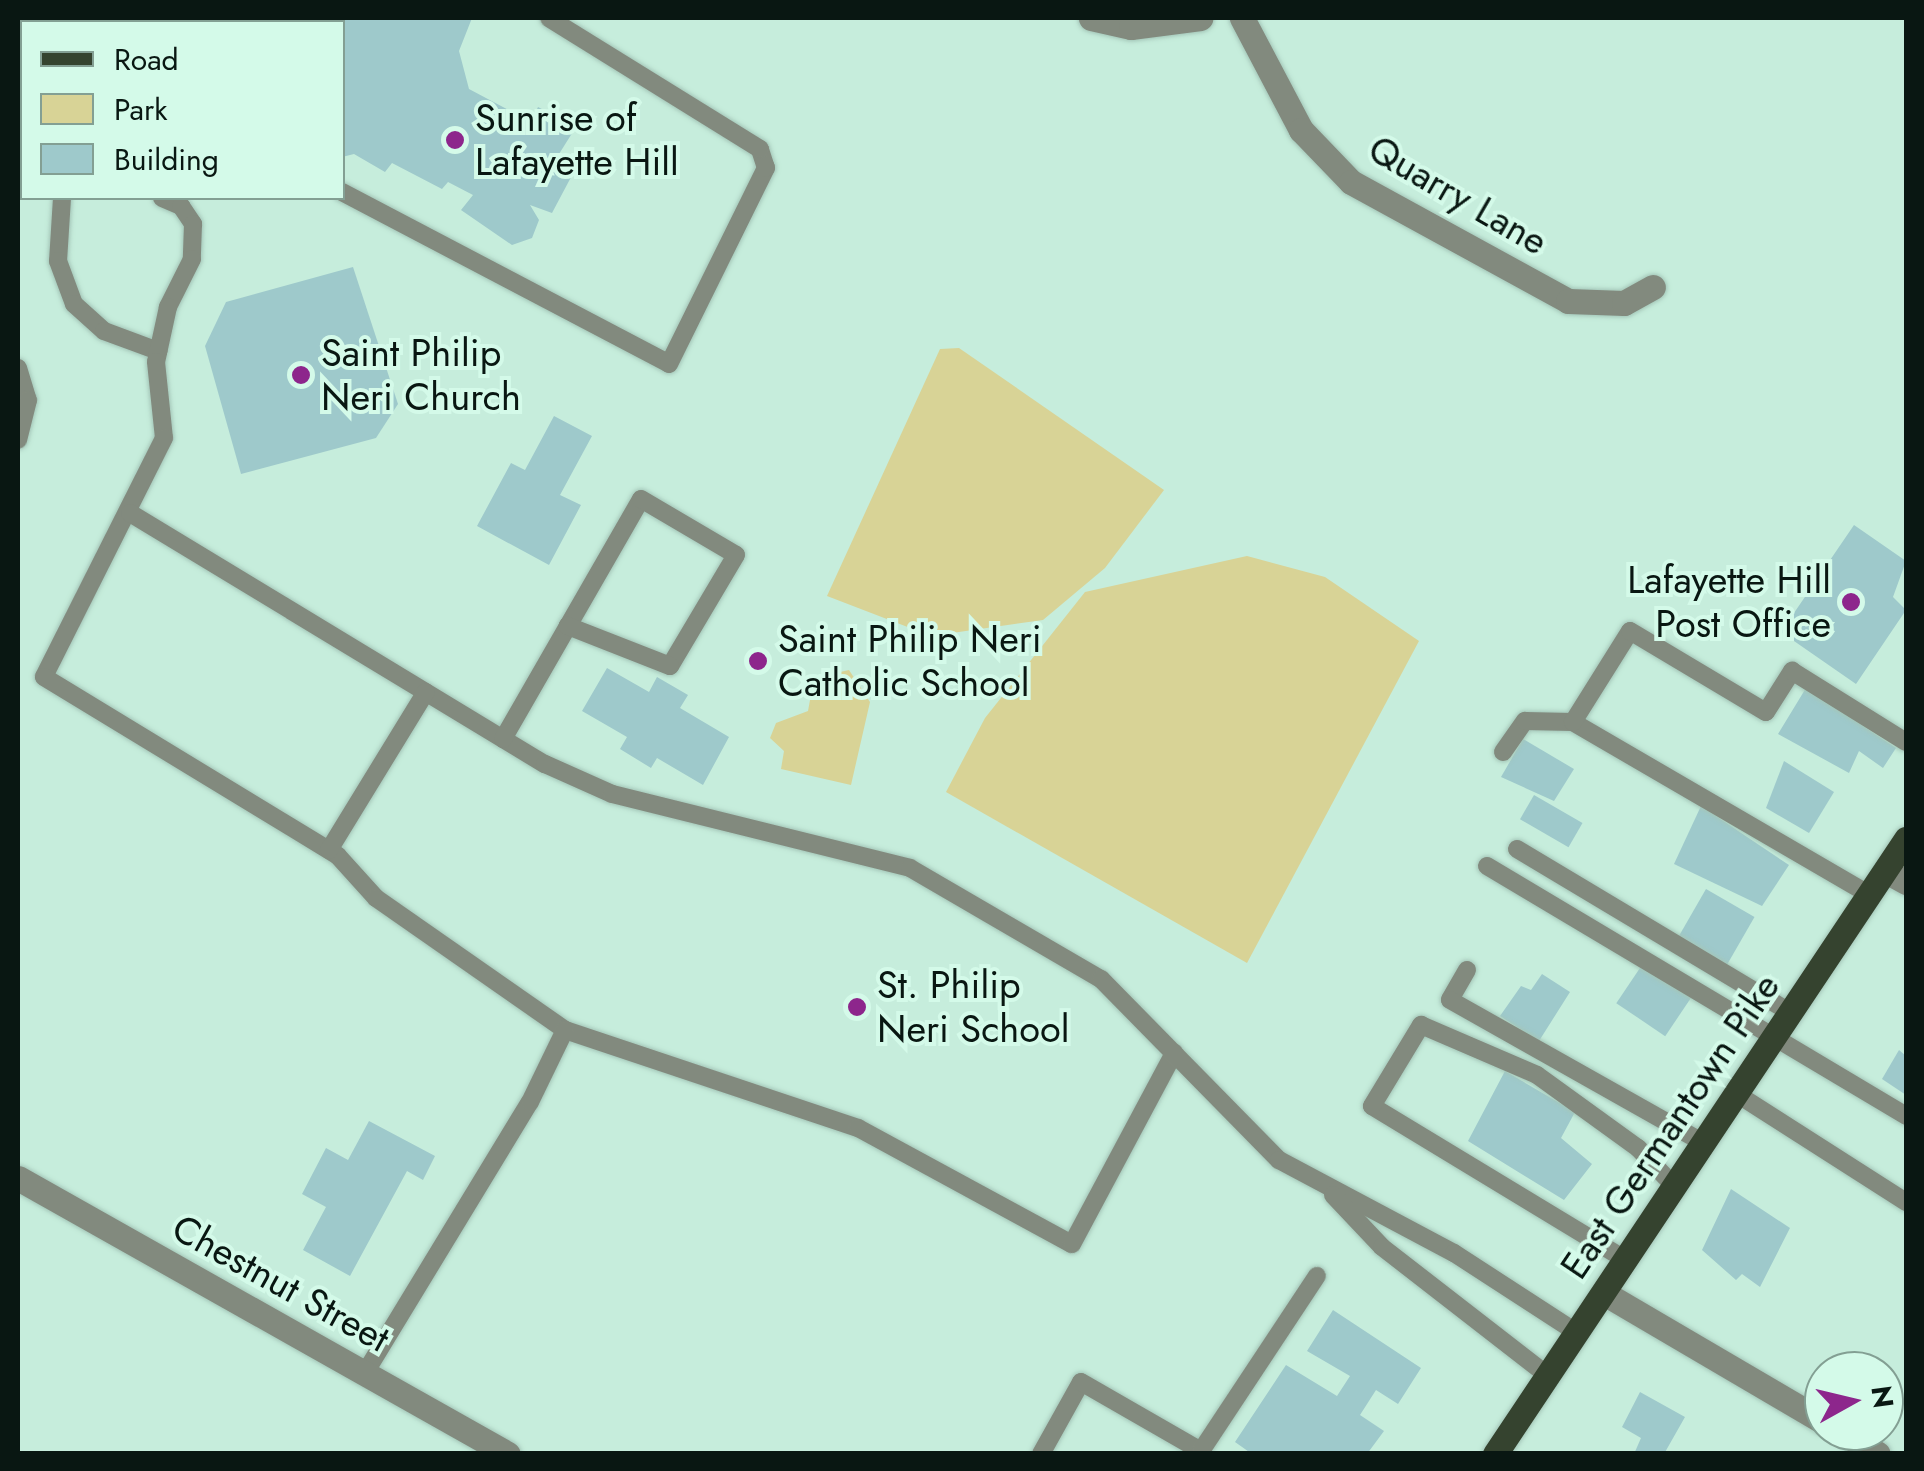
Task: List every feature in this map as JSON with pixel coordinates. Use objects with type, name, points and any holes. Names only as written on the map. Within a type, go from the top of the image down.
[{"type":"main road","name":"East Germantown Pike","points":[[1495,1454],[1870,895],[1896,876],[1906,840]]},
{"type":"street","points":[[1091,18],[1131,27],[1200,18]]},
{"type":"street","name":"Quarry Lane","points":[[1242,18],[1301,130],[1351,182],[1568,301],[1624,303],[1653,287]]},
{"type":"street","name":"Chestnut Street","points":[[18,1178],[508,1454]]},
{"type":"street","points":[[1604,1293],[1804,1410]]},
{"type":"lane","points":[[345,194],[668,364],[766,168],[763,158],[736,129],[549,18]]},
{"type":"lane","points":[[62,200],[58,261],[74,304],[104,331],[158,351]]},
{"type":"lane","points":[[167,200],[181,206],[192,242],[158,351],[164,438],[130,513],[44,677],[329,850],[376,898],[564,1030],[858,1128],[1072,1244],[1174,1053]]},
{"type":"lane","points":[[18,368],[28,400],[18,440]]},
{"type":"lane","points":[[503,739],[568,626],[641,500],[736,555],[670,666],[568,626]]},
{"type":"lane","points":[[130,513],[503,739],[612,794],[910,868],[1100,979],[1279,1160],[1454,1253],[1577,1333]]},
{"type":"lane","points":[[1573,722],[1630,631],[1766,712],[1792,671],[1906,742]]},
{"type":"lane","points":[[329,850],[426,692]]},
{"type":"lane","points":[[1502,752],[1525,721],[1573,722],[1870,895]]},
{"type":"lane","points":[[1517,848],[1791,1013]]},
{"type":"lane","points":[[1486,866],[1906,1116]]},
{"type":"lane","points":[[1467,970],[1450,1000],[1704,1143]]},
{"type":"lane","points":[[1626,1260],[1372,1106],[1421,1025],[1536,1075],[1638,1148],[1675,1187]]},
{"type":"lane","points":[[364,1373],[530,1102],[564,1030]]},
{"type":"lane","points":[[1737,1094],[1906,1202]]},
{"type":"lane","points":[[1322,1183],[1382,1246],[1547,1375]]},
{"type":"lane","points":[[1041,1454],[1081,1382],[1200,1452],[1316,1276]]},
{"type":"green space","points":[[959,348],[1164,490],[1105,568],[1043,620],[931,636],[827,596],[940,349]]},
{"type":"green space","points":[[1247,556],[1325,577],[1419,641],[1247,963],[946,792],[985,718],[1085,592]]},
{"type":"green space","points":[[849,670],[870,702],[851,785],[781,769],[784,751],[770,738],[776,723],[808,711],[814,678]]},
{"type":"building","name":"Sunrise of Lafayette Hill","points":[[215,18],[472,18],[459,51],[469,89],[531,122],[538,107],[576,127],[559,154],[578,164],[552,213],[530,205],[539,220],[532,238],[512,245],[461,210],[473,195],[448,182],[442,189],[392,163],[385,172],[354,154],[345,156],[345,20]]},
{"type":"building","name":"Saint Philip Neri Church","points":[[353,267],[398,404],[376,438],[241,474],[205,346],[226,302]]},
{"type":"building","points":[[554,416],[592,436],[560,495],[581,505],[549,565],[477,526],[511,463],[525,470]]},
{"type":"building","name":"Lafayette Hill Post Office","points":[[1854,525],[1906,561],[1893,597],[1906,610],[1856,684],[1781,632]]},
{"type":"building","points":[[607,668],[649,692],[657,677],[688,695],[680,708],[729,737],[703,785],[657,758],[651,768],[620,749],[627,737],[582,711]]},
{"type":"building","points":[[1806,688],[1896,748],[1883,768],[1859,751],[1849,773],[1778,734]]},
{"type":"building","points":[[1523,739],[1574,769],[1554,801],[1501,777]]},
{"type":"building","points":[[1784,761],[1834,792],[1809,833],[1766,808]]},
{"type":"building","points":[[1534,795],[1582,823],[1568,847],[1520,819]]},
{"type":"building","points":[[1701,806],[1789,865],[1762,906],[1674,864]]},
{"type":"building","points":[[1706,889],[1754,917],[1727,965],[1678,937]]},
{"type":"building","points":[[1642,965],[1691,998],[1665,1036],[1616,1003]]},
{"type":"building","points":[[1542,974],[1570,992],[1539,1041],[1500,1016],[1521,986],[1531,990]]},
{"type":"building","points":[[1899,1050],[1906,1056],[1906,1095],[1882,1079]]},
{"type":"building","points":[[1505,1071],[1575,1112],[1561,1138],[1592,1164],[1564,1200],[1468,1141]]},
{"type":"building","points":[[369,1121],[435,1156],[423,1180],[407,1171],[350,1276],[303,1250],[326,1207],[302,1194],[326,1148],[348,1160]]},
{"type":"building","points":[[1731,1189],[1790,1228],[1760,1287],[1742,1274],[1736,1280],[1702,1250]]},
{"type":"building","points":[[1333,1310],[1421,1368],[1398,1404],[1376,1390],[1360,1415],[1384,1431],[1367,1454],[1252,1454],[1235,1442],[1286,1365],[1337,1396],[1350,1376],[1307,1351]]},
{"type":"building","points":[[1640,1392],[1685,1417],[1664,1454],[1634,1454],[1641,1438],[1622,1427]]},
{"type":"place","name":"Sunrise of Lafayette Hill","points":[[455,140]]},
{"type":"place","name":"Saint Philip Neri Church","points":[[301,375]]},
{"type":"place","name":"Lafayette Hill Post Office","points":[[1851,602]]},
{"type":"place","name":"Saint Philip Neri Catholic School","points":[[758,661]]},
{"type":"place","name":"St. Philip Neri School","points":[[857,1007]]}]
